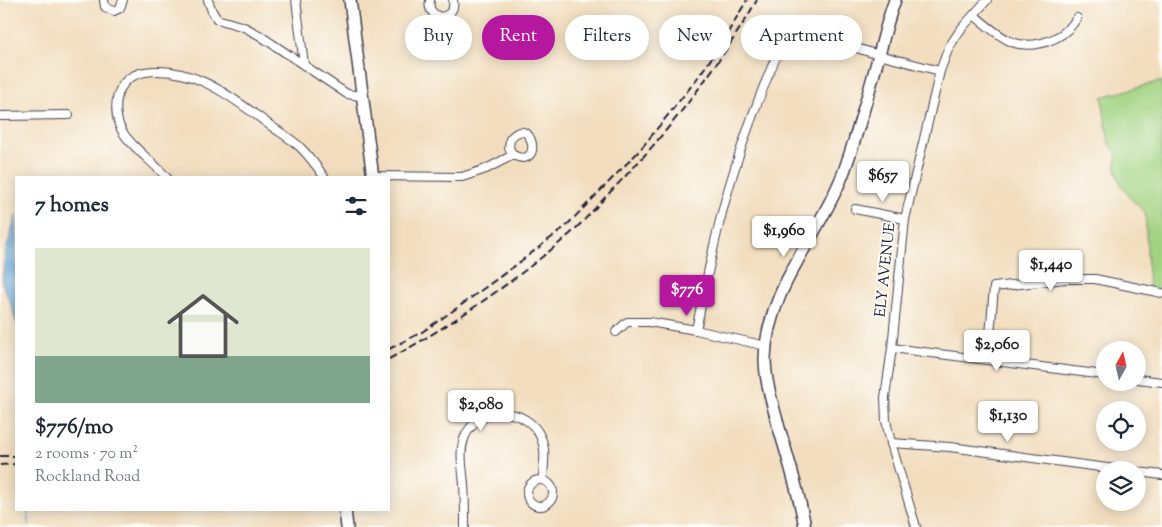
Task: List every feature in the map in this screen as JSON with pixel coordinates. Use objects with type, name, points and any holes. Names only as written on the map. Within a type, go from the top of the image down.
[{"type":"main road","points":[[350,0],[372,176]]},
{"type":"main road","points":[[805,527],[801,505],[770,397],[766,371],[766,346],[770,322],[779,296],[825,213],[842,175],[895,0]]},
{"type":"main road","points":[[345,511],[347,527]]},
{"type":"street","points":[[104,0],[106,7],[114,11],[120,8],[123,0]]},
{"type":"street","points":[[208,0],[217,18],[244,27],[259,35],[347,94],[361,96]]},
{"type":"street","points":[[296,0],[304,65]]},
{"type":"street","points":[[430,0],[430,9],[440,17],[452,12],[453,0]]},
{"type":"street","name":"ELY AVENUE","points":[[916,527],[891,443],[886,421],[885,397],[905,219],[940,71],[949,47],[987,0]]},
{"type":"street","points":[[974,15],[998,34],[1012,42],[1025,45],[1042,44],[1060,35],[1077,18]]},
{"type":"street","points":[[696,330],[732,175],[762,88],[784,39],[790,33],[801,31],[940,71]]},
{"type":"street","points":[[165,176],[132,143],[122,131],[119,123],[116,106],[119,92],[127,79],[141,73],[157,71],[178,73],[214,86],[231,96],[301,147],[323,176]]},
{"type":"street","points":[[0,116],[69,115]]},
{"type":"street","points":[[390,177],[462,177],[486,169],[513,155]]},
{"type":"street","points":[[855,209],[905,219]]},
{"type":"street","points":[[988,359],[994,287],[1065,279],[1095,279],[1162,293]]},
{"type":"street","points":[[616,332],[627,322],[649,322],[696,330],[766,346]]},
{"type":"street","points":[[892,348],[1096,373]]},
{"type":"street","points":[[1146,380],[1162,382]]},
{"type":"street","points":[[465,527],[462,458],[464,440],[470,427],[480,419],[493,414],[509,412],[523,418],[534,427],[541,437],[544,447],[543,480]]},
{"type":"street","points":[[891,443],[950,447],[1096,467]]},
{"type":"street","points":[[1146,473],[1162,475]]},
{"type":"green space","points":[[1162,81],[1162,295],[1149,293],[1145,212],[1132,200],[1118,179],[1116,171],[1117,153],[1109,145],[1102,97]]},
{"type":"water","points":[[15,219],[15,319],[12,306],[2,283],[5,255]]},
{"type":"waterway","points":[[29,511],[29,527]]},
{"type":"railway","points":[[390,348],[422,332],[457,308],[565,227],[640,150],[696,80],[718,49],[747,0]]},
{"type":"railway","points":[[390,358],[436,332],[482,301],[527,269],[576,229],[672,123],[725,51],[757,0]]},
{"type":"railway","points":[[0,456],[15,456]]},
{"type":"railway","points":[[0,465],[15,464]]}]
